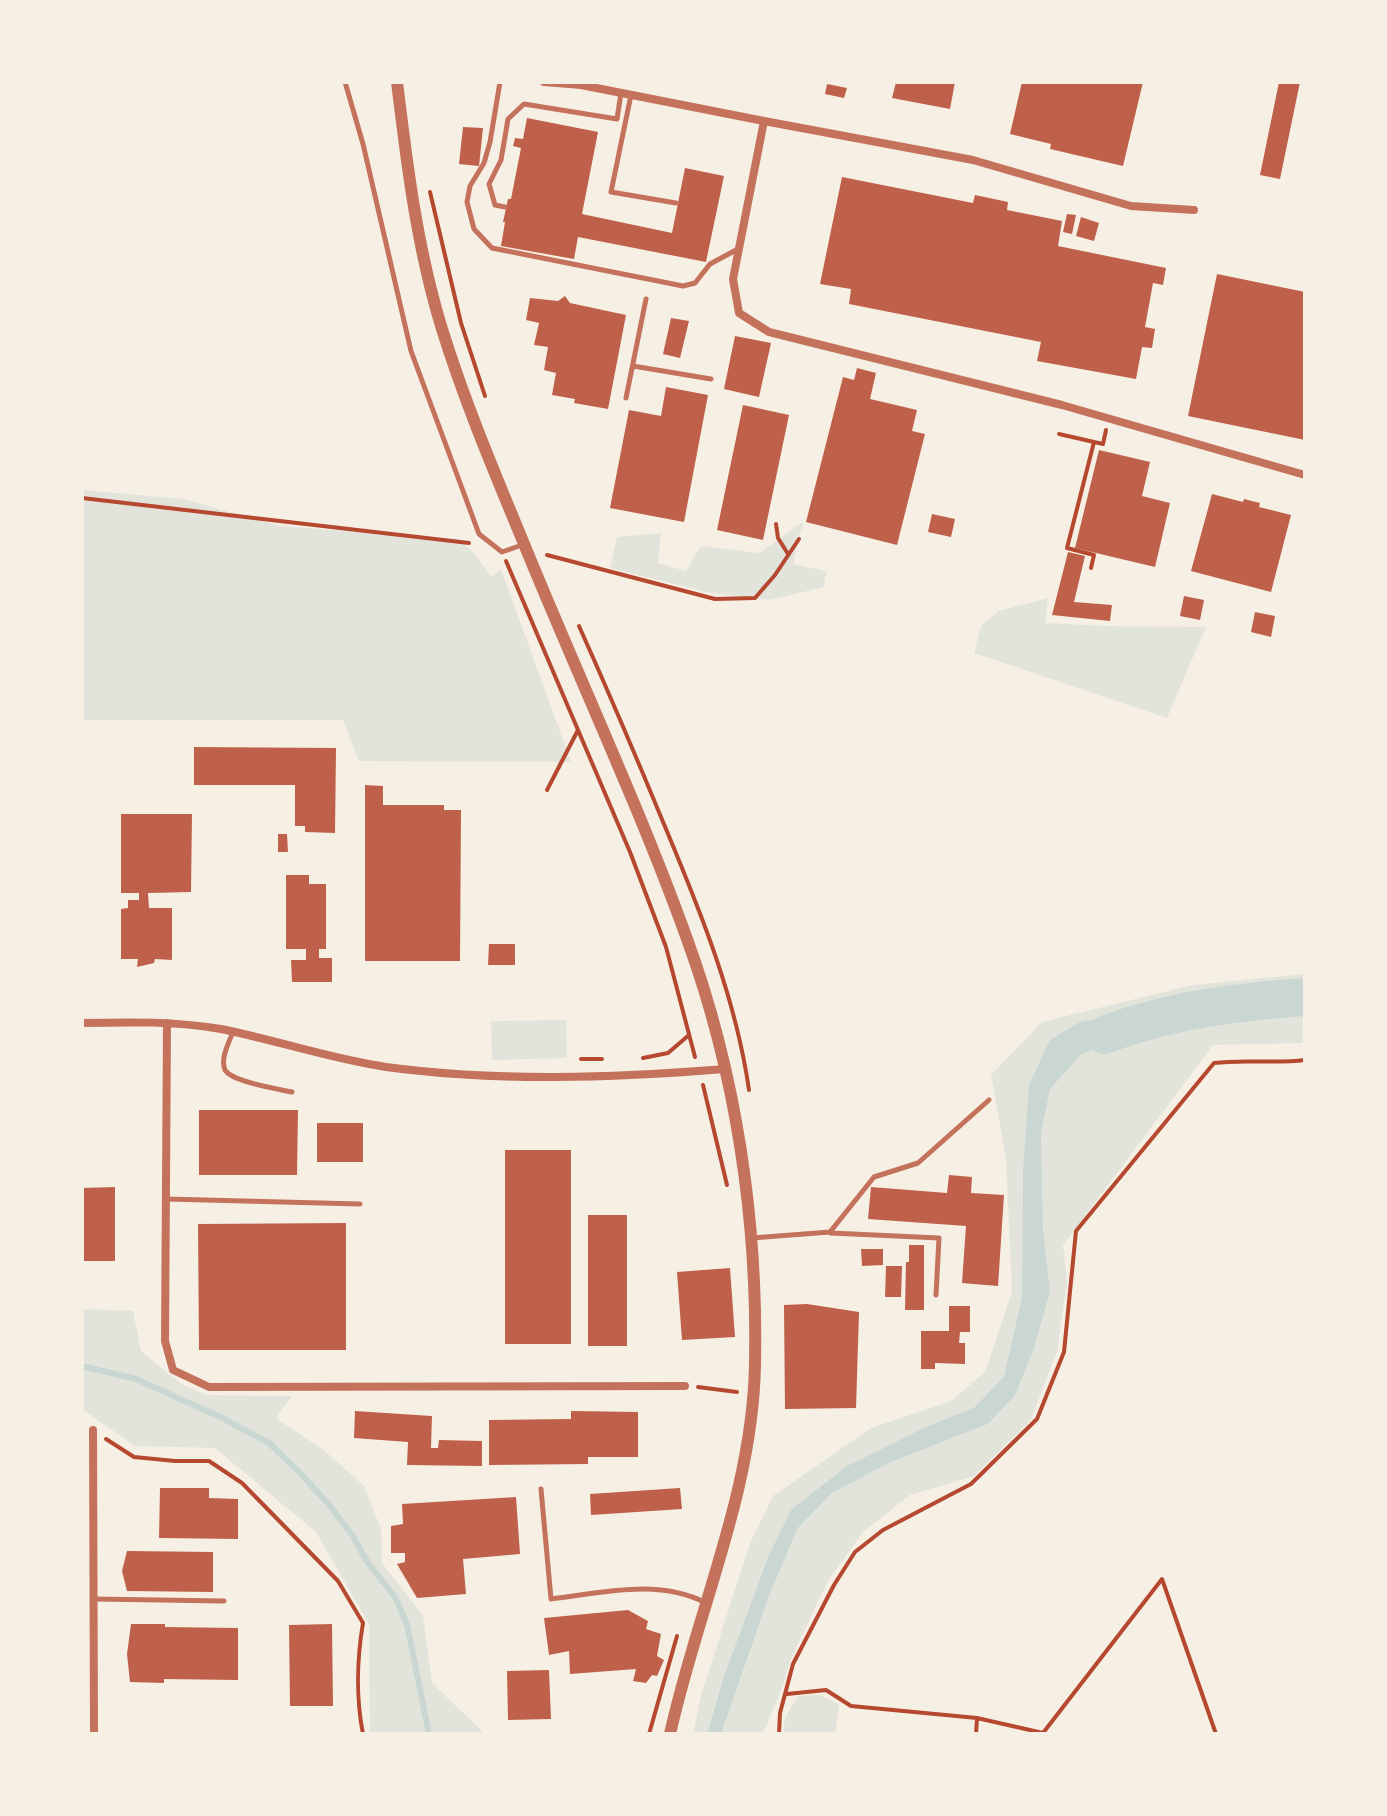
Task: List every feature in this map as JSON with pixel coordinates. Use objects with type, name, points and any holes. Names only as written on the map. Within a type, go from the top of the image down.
[{"type":"street","points":[[397,82],[411,199],[441,327],[481,440],[687,940],[725,1069],[746,1188],[752,1238],[755,1369],[745,1453],[733,1512],[670,1734]]},
{"type":"street","points":[[544,82],[626,94],[973,160],[1131,206],[1194,210]]},
{"type":"street","points":[[764,121],[733,279],[739,313],[769,332],[1109,419],[1305,475]]},
{"type":"street","points":[[82,1023],[167,1023],[233,1032],[384,1067],[475,1076],[581,1077],[725,1069]]},
{"type":"street","points":[[167,1023],[165,1341],[173,1370],[209,1387],[685,1386]]},
{"type":"street","points":[[93,1430],[94,1734]]},
{"type":"lane","points":[[345,82],[363,144],[411,351],[479,534],[502,552],[524,545]]},
{"type":"lane","points":[[500,82],[490,142],[484,163],[470,186],[467,202],[474,229],[492,248],[683,286],[695,283],[710,264],[739,248]]},
{"type":"lane","points":[[626,94],[611,192],[676,203]]},
{"type":"lane","points":[[505,207],[495,205],[489,184],[501,160],[508,119],[524,104],[617,119],[626,94]]},
{"type":"lane","points":[[626,398],[646,299]]},
{"type":"lane","points":[[633,366],[711,379]]},
{"type":"lane","points":[[233,1032],[224,1060],[226,1071],[234,1078],[292,1092]]},
{"type":"lane","points":[[830,1232],[874,1177],[918,1163],[989,1100]]},
{"type":"lane","points":[[166,1199],[360,1204]]},
{"type":"lane","points":[[752,1238],[830,1232],[939,1238],[936,1295]]},
{"type":"lane","points":[[541,1489],[551,1599],[648,1588],[689,1594],[706,1603]]},
{"type":"lane","points":[[94,1599],[224,1601]]},
{"type":"path","points":[[429,187],[461,323],[486,398]]},
{"type":"path","points":[[1059,434],[1103,444],[1109,419]]},
{"type":"path","points":[[1091,568],[1094,555],[1067,548],[1094,442]]},
{"type":"path","points":[[82,498],[492,546]]},
{"type":"path","points":[[776,524],[778,538],[788,554]]},
{"type":"path","points":[[547,555],[715,599],[755,598],[799,539]]},
{"type":"path","points":[[543,547],[553,569]]},
{"type":"path","points":[[502,552],[666,947],[728,1191]]},
{"type":"path","points":[[578,625],[691,888],[724,984]]},
{"type":"path","points":[[547,790],[578,730]]},
{"type":"path","points":[[638,1059],[668,1053],[689,1035]]},
{"type":"path","points":[[581,1059],[609,1059]]},
{"type":"path","points":[[779,1734],[780,1713],[793,1664],[855,1552],[883,1530],[971,1484],[1037,1419],[1064,1352],[1076,1231],[1214,1063],[1305,1060]]},
{"type":"path","points":[[685,1386],[739,1392]]},
{"type":"path","points":[[93,1430],[134,1457],[209,1461],[242,1483],[338,1581],[363,1623],[359,1646],[363,1734]]},
{"type":"path","points":[[786,1694],[826,1690],[851,1706],[977,1718],[1043,1734],[1162,1579],[1216,1734]]},
{"type":"path","points":[[649,1734],[681,1623]]},
{"type":"path","points":[[976,1734],[977,1718]]},
{"type":"shaded area","points":[[82,490],[183,499],[279,526],[458,539],[476,555],[491,577],[501,569],[571,762],[359,761],[343,720],[82,720]]},
{"type":"shaded area","points":[[803,522],[793,564],[826,571],[824,587],[770,600],[710,593],[610,568],[617,537],[661,533],[658,563],[686,571],[701,546],[759,553]]},
{"type":"shaded area","points":[[1048,598],[1045,623],[1206,627],[1167,718],[974,653],[981,626],[999,611]]},
{"type":"shaded area","points":[[1305,974],[1305,1043],[1213,1045],[1063,1245],[1067,1282],[1057,1351],[1031,1420],[974,1476],[910,1495],[863,1532],[828,1581],[791,1659],[763,1734],[721,1734],[769,1596],[798,1528],[832,1493],[889,1463],[988,1424],[1050,1291],[1043,1228],[1041,1134],[1050,1089],[1082,1054],[1156,1022],[1150,1009],[1050,1040],[1023,1172],[1022,1297],[1004,1376],[975,1407],[928,1426],[791,1510],[768,1557],[724,1676],[707,1734],[693,1734],[702,1692],[750,1543],[773,1496],[871,1428],[951,1401],[985,1372],[1012,1292],[1006,1158],[991,1075],[1042,1022],[1192,985]]},
{"type":"shaded area","points":[[1150,1009],[1156,1022],[1082,1054],[1050,1089],[1041,1134],[1043,1228],[1050,1291],[1034,1348],[1015,1395],[988,1424],[889,1463],[832,1493],[798,1528],[769,1596],[721,1734],[707,1734],[724,1676],[768,1557],[791,1510],[847,1466],[928,1426],[975,1407],[1004,1376],[1022,1297],[1023,1172],[1029,1085],[1050,1040],[1080,1022]]},
{"type":"shaded area","points":[[566,1020],[567,1058],[492,1060],[491,1021]]},
{"type":"shaded area","points":[[82,1309],[133,1311],[141,1351],[181,1384],[206,1395],[292,1396],[276,1418],[325,1451],[364,1486],[381,1529],[382,1563],[423,1616],[432,1683],[485,1734],[370,1734],[369,1624],[316,1532],[215,1448],[135,1446],[82,1409]]},
{"type":"shaded area","points":[[820,1695],[839,1704],[835,1734],[783,1734],[785,1718],[798,1696]]},
{"type":"building","points":[[896,82],[955,82],[950,109],[892,98]]},
{"type":"building","points":[[1022,82],[1143,82],[1123,166],[1050,149],[1051,144],[1010,134]]},
{"type":"building","points":[[1279,82],[1300,82],[1280,179],[1260,175]]},
{"type":"building","points":[[827,84],[847,88],[844,98],[825,94]]},
{"type":"building","points":[[527,118],[598,132],[582,214],[672,233],[685,168],[724,176],[706,262],[578,237],[574,259],[501,246],[503,222],[521,148],[513,146],[515,138],[523,139]]},
{"type":"building","points":[[463,127],[483,128],[479,166],[459,164]]},
{"type":"building","points":[[842,177],[973,203],[975,195],[1008,202],[1007,210],[1062,221],[1058,246],[1166,268],[1163,285],[1153,283],[1145,327],[1155,329],[1152,348],[1142,347],[1136,379],[1037,361],[1041,342],[849,304],[851,289],[820,284]]},
{"type":"building","points":[[1067,214],[1076,215],[1072,234],[1063,232]]},
{"type":"building","points":[[1081,217],[1099,223],[1094,241],[1076,236]]},
{"type":"building","points":[[1217,274],[1305,292],[1305,440],[1188,416]]},
{"type":"building","points":[[565,296],[570,303],[626,315],[608,409],[574,403],[575,399],[552,395],[556,373],[544,370],[548,347],[534,345],[539,323],[526,320],[530,298],[558,301]]},
{"type":"building","points":[[671,318],[689,321],[680,358],[663,354]]},
{"type":"building","points":[[735,336],[771,343],[759,397],[724,389]]},
{"type":"building","points":[[857,368],[876,373],[870,399],[917,410],[912,431],[925,434],[897,545],[806,522],[843,377],[854,380]]},
{"type":"building","points":[[666,387],[708,395],[684,522],[610,508],[629,410],[661,416]]},
{"type":"building","points":[[743,405],[789,415],[763,540],[717,530]]},
{"type":"building","points":[[1099,450],[1150,462],[1142,496],[1170,503],[1155,567],[1075,548]]},
{"type":"building","points":[[1212,494],[1260,503],[1259,507],[1291,515],[1271,592],[1191,571]]},
{"type":"building","points":[[932,514],[955,519],[951,537],[928,532]]},
{"type":"building","points":[[1068,552],[1085,556],[1074,602],[1112,605],[1110,621],[1052,615]]},
{"type":"building","points":[[1184,596],[1204,600],[1200,620],[1180,616]]},
{"type":"building","points":[[1255,612],[1275,616],[1271,637],[1251,632]]},
{"type":"building","points":[[194,747],[336,748],[335,833],[305,832],[305,826],[295,826],[295,785],[194,785]]},
{"type":"building","points":[[365,785],[383,786],[383,805],[444,805],[444,810],[461,810],[460,961],[365,961]]},
{"type":"building","points":[[121,814],[192,814],[191,892],[148,893],[149,908],[172,908],[172,960],[155,959],[154,963],[137,967],[138,959],[121,959],[121,909],[128,908],[128,900],[139,900],[139,893],[121,893]]},
{"type":"building","points":[[278,834],[287,834],[288,852],[278,852]]},
{"type":"building","points":[[286,875],[309,875],[309,884],[326,884],[326,949],[319,949],[319,958],[332,958],[332,982],[292,982],[291,960],[306,960],[306,949],[286,949]]},
{"type":"building","points":[[489,944],[515,944],[515,965],[488,965]]},
{"type":"building","points":[[199,1110],[298,1110],[297,1175],[199,1175]]},
{"type":"building","points":[[317,1123],[363,1123],[363,1162],[317,1162]]},
{"type":"building","points":[[505,1150],[571,1150],[571,1344],[505,1344]]},
{"type":"building","points":[[949,1175],[972,1177],[971,1193],[1004,1195],[998,1286],[962,1283],[966,1226],[868,1219],[871,1187],[947,1193]]},
{"type":"building","points":[[115,1187],[115,1261],[82,1261],[82,1188]]},
{"type":"building","points":[[588,1215],[627,1215],[627,1346],[588,1346]]},
{"type":"building","points":[[346,1223],[346,1350],[199,1350],[198,1224]]},
{"type":"building","points":[[909,1245],[924,1245],[924,1310],[905,1310]]},
{"type":"building","points":[[861,1249],[883,1249],[883,1265],[862,1266]]},
{"type":"building","points":[[886,1266],[902,1266],[901,1297],[885,1297]]},
{"type":"building","points":[[730,1268],[735,1337],[682,1340],[677,1272]]},
{"type":"building","points":[[807,1304],[859,1312],[856,1408],[785,1409],[784,1305]]},
{"type":"building","points":[[949,1306],[970,1306],[970,1332],[960,1332],[959,1343],[965,1343],[965,1364],[935,1363],[935,1369],[921,1369],[921,1331],[949,1331]]},
{"type":"building","points":[[355,1411],[432,1416],[431,1448],[438,1448],[439,1440],[482,1441],[482,1466],[407,1465],[408,1442],[354,1438]]},
{"type":"building","points":[[571,1411],[638,1412],[638,1457],[588,1457],[588,1464],[489,1465],[489,1420],[571,1419]]},
{"type":"building","points":[[160,1488],[209,1488],[209,1498],[238,1499],[238,1539],[159,1538]]},
{"type":"building","points":[[680,1488],[682,1509],[591,1515],[590,1494]]},
{"type":"building","points":[[516,1497],[520,1554],[463,1559],[466,1594],[417,1598],[397,1564],[405,1562],[405,1553],[391,1553],[391,1526],[403,1524],[402,1504]]},
{"type":"building","points":[[127,1551],[213,1552],[213,1592],[127,1591],[122,1571]]},
{"type":"building","points":[[628,1610],[648,1621],[646,1629],[661,1634],[657,1656],[664,1660],[657,1676],[652,1675],[646,1683],[633,1681],[636,1669],[570,1674],[569,1651],[549,1655],[544,1618]]},
{"type":"building","points":[[131,1624],[238,1628],[238,1680],[130,1682],[127,1654]]},
{"type":"building","points":[[332,1624],[333,1706],[290,1706],[289,1625]]},
{"type":"building","points":[[549,1670],[551,1719],[508,1720],[507,1671]]},
{"type":"waterway","points":[[1104,1035],[1153,1019],[1203,1008],[1305,997]]},
{"type":"waterway","points":[[82,1366],[136,1379],[220,1417],[269,1443],[301,1474],[330,1506],[395,1597],[407,1624],[429,1734]]}]
